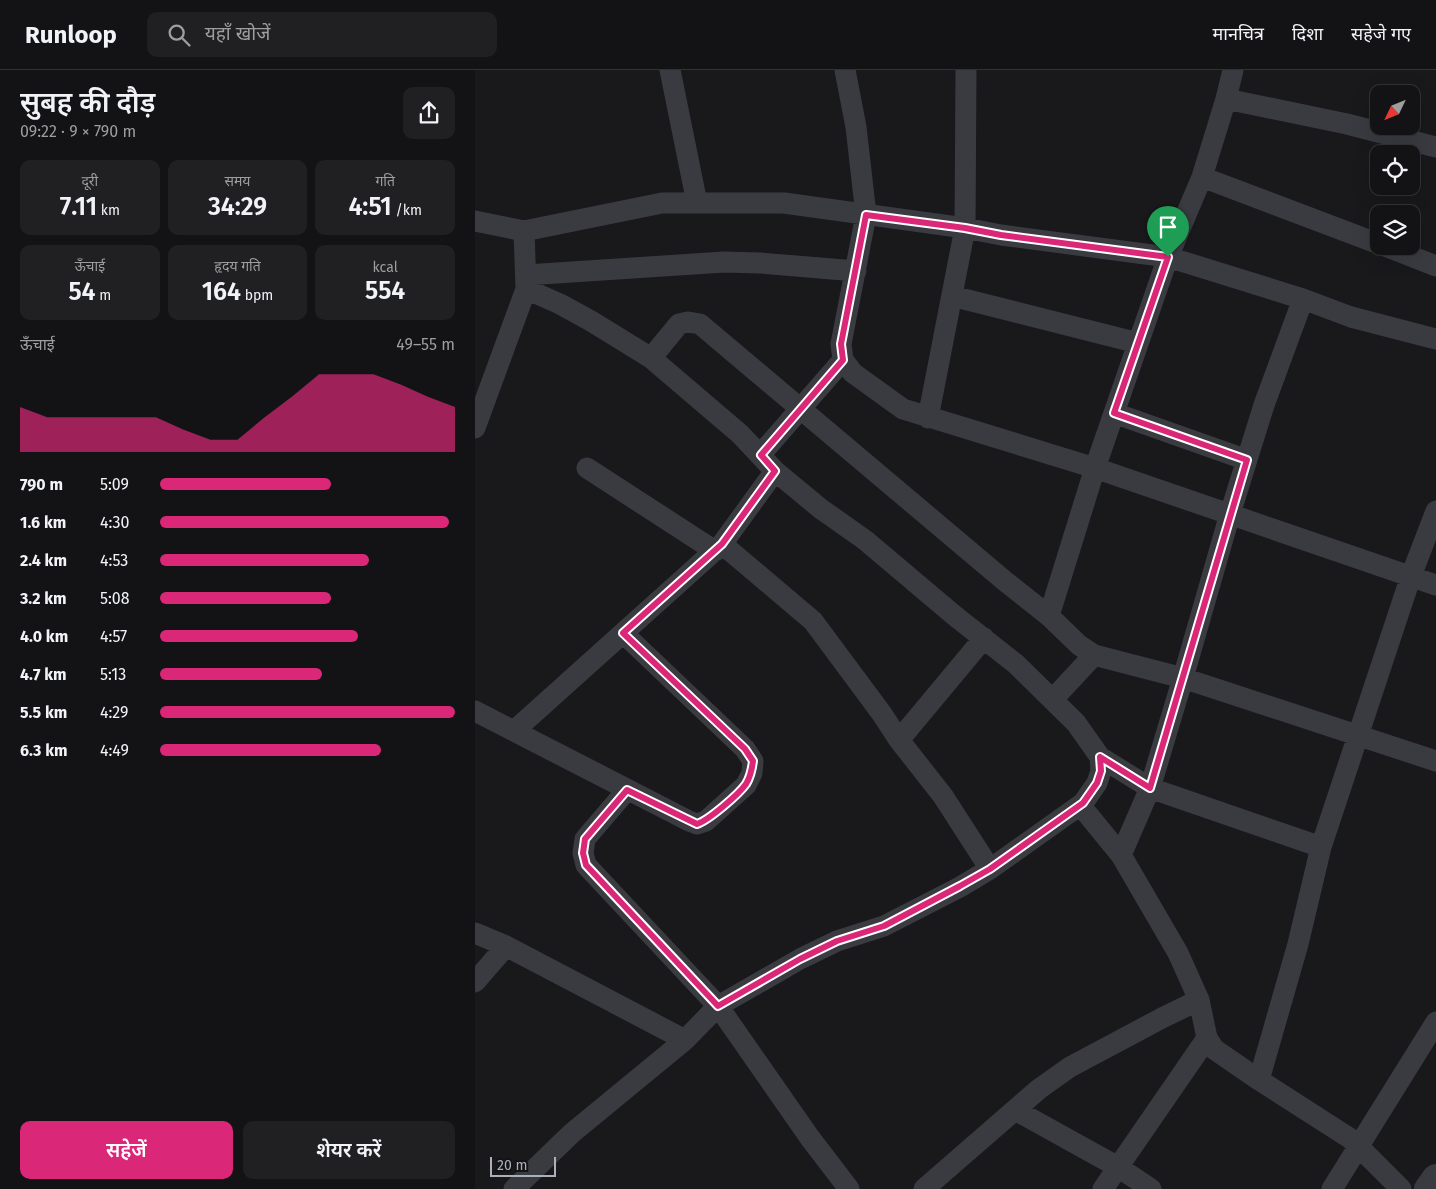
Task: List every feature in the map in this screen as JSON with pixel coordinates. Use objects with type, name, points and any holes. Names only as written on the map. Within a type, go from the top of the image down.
[{"type":"street","points":[[670,70],[697,203]]},
{"type":"street","points":[[845,70],[857,127],[866,215],[841,344],[843,360],[853,373],[903,409],[1095,468],[1436,585]]},
{"type":"street","points":[[928,418],[965,228],[965,70]]},
{"type":"street","points":[[1049,616],[1095,468],[1138,343],[1168,257],[1202,177],[1233,70]]},
{"type":"street","points":[[1226,99],[1347,124],[1436,147]]},
{"type":"street","points":[[1202,177],[1370,241]]},
{"type":"street","points":[[475,221],[524,231],[662,203],[784,203],[1168,257],[1303,299],[1351,317],[1436,339]]},
{"type":"street","points":[[475,428],[526,282],[524,231]]},
{"type":"street","points":[[1408,255],[1436,266]]},
{"type":"street","points":[[526,282],[725,262],[760,263],[855,272]]},
{"type":"street","points":[[526,282],[651,358],[740,434],[775,471],[821,509],[865,540],[1016,664],[1076,723],[1100,757],[1150,788],[1321,847]]},
{"type":"street","points":[[952,296],[1138,343]]},
{"type":"street","points":[[1121,855],[1150,788],[1264,405],[1303,299]]},
{"type":"street","points":[[651,358],[679,324],[688,322],[700,324],[799,409],[1049,616],[1079,645],[1094,655],[1183,678],[1358,736],[1387,743],[1436,761]]},
{"type":"street","points":[[761,455],[843,360]]},
{"type":"street","points":[[1114,413],[1247,460]]},
{"type":"street","points":[[587,468],[718,548],[813,621],[899,740],[943,796],[990,869]]},
{"type":"street","points":[[514,731],[718,548],[775,471]]},
{"type":"street","points":[[1259,1080],[1298,944],[1321,847],[1411,576],[1436,511]]},
{"type":"street","points":[[475,711],[697,824],[706,821],[746,785],[752,773],[753,761],[745,749],[623,633]]},
{"type":"street","points":[[899,740],[984,638]]},
{"type":"street","points":[[1053,699],[1094,655]]},
{"type":"street","points":[[514,1189],[572,1133],[685,1040],[718,1006],[800,959],[837,941],[884,926],[960,886],[990,869],[1083,803],[1097,783],[1101,771],[1100,757]]},
{"type":"street","points":[[627,790],[585,839],[583,853],[586,865],[718,1006],[809,1138],[849,1189]]},
{"type":"street","points":[[1083,803],[1085,811],[1121,855],[1178,953],[1199,1000],[1207,1038],[1214,1049],[1351,1139],[1401,1189]]},
{"type":"street","points":[[475,933],[506,946],[685,1040]]},
{"type":"street","points":[[475,982],[506,946]]},
{"type":"street","points":[[936,1186],[1015,1110],[1039,1089],[1070,1067],[1199,1000]]},
{"type":"street","points":[[1332,1189],[1436,1022]]},
{"type":"street","points":[[1103,1189],[1207,1038]]},
{"type":"street","points":[[1015,1110],[1118,1167],[1151,1189]]},
{"type":"street","points":[[1428,1189],[1436,1178]]},
{"type":"route","points":[[866,215],[1168,257],[1114,413],[1247,460],[1150,788],[1100,757],[1101,771],[1097,783],[1083,803],[990,869],[884,926],[837,941],[800,959],[718,1006],[586,865],[583,853],[585,839],[627,790],[689,821],[697,824],[706,821],[746,785],[752,773],[753,761],[745,749],[623,633],[722,544],[775,471],[761,455],[843,360],[841,344],[866,215]]}]
